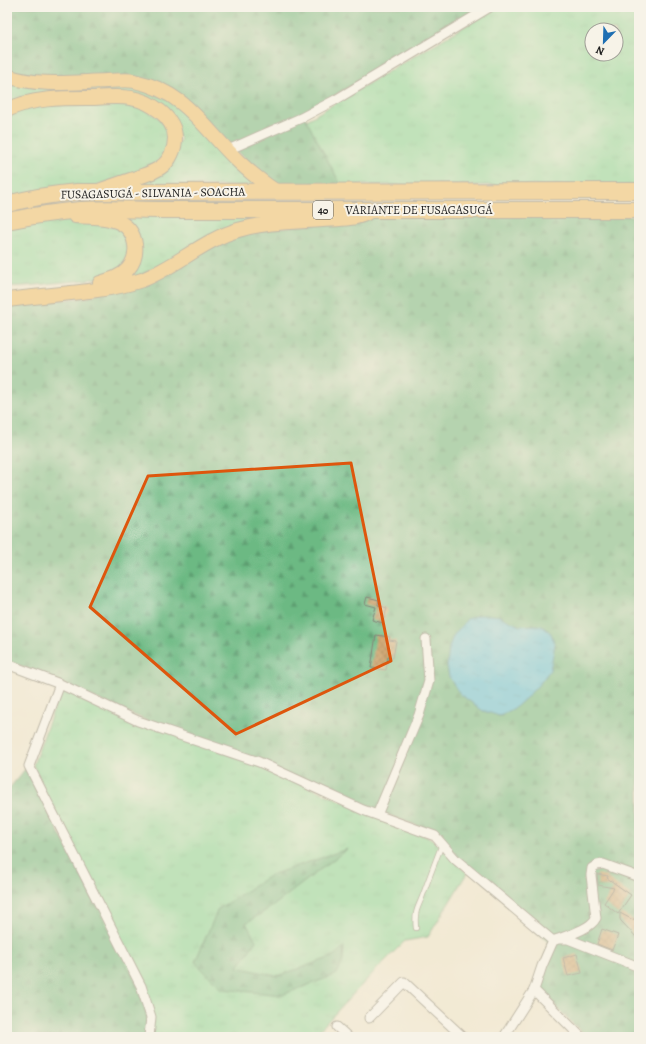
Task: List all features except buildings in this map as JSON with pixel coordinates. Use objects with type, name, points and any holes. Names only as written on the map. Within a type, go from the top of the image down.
[{"type":"highway","name":"VARIANTE DE FUSAGASUGÁ","points":[[277,192],[639,191]]},
{"type":"highway","name":"FUSAGASUGÁ - SILVANIA - SOACHA","points":[[7,204],[52,194],[78,192],[277,192]]},
{"type":"highway","name":"VARIANTE DE FUSAGASUGÁ","points":[[7,221],[28,216],[81,210],[113,209],[639,210]]},
{"type":"main road","points":[[7,76],[19,80],[60,84],[133,81],[156,88],[169,94],[187,107],[238,161],[261,182],[277,192]]},
{"type":"main road","name":"40","points":[[7,110],[17,105],[54,99],[110,97],[140,100],[162,114],[173,127],[175,139],[174,149],[166,163],[150,173],[97,192]]},
{"type":"main road","name":"40","points":[[7,300],[122,286],[155,274],[224,234],[256,226],[346,218],[364,214],[371,210]]},
{"type":"main road","name":"40","points":[[7,291],[29,291],[90,285],[114,279],[128,269],[132,263],[135,255],[134,237],[130,230],[121,223],[104,218],[52,214]]},
{"type":"street","points":[[228,150],[301,118],[344,95],[490,7]]},
{"type":"street","points":[[377,815],[418,715],[429,681],[426,640]]},
{"type":"street","points":[[7,664],[60,684],[138,721],[259,762],[363,810],[435,836],[455,859],[553,941]]},
{"type":"street","points":[[60,684],[29,766],[141,986],[151,1017],[149,1037]]},
{"type":"street","points":[[504,1037],[534,990],[542,966],[553,941],[588,927],[594,922],[596,918],[590,874],[592,868],[603,864],[639,876]]},
{"type":"street","points":[[553,941],[568,939],[639,967]]},
{"type":"street","points":[[369,1018],[404,982],[463,1037]]},
{"type":"street","points":[[534,990],[580,1037]]},
{"type":"street","points":[[337,1027],[348,1037]]},
{"type":"lane","points":[[416,928],[415,918],[417,909],[442,844]]},
{"type":"highlighted area","points":[[351,463],[391,661],[236,734],[90,607],[148,476]]},
{"type":"green space","points":[[7,7],[483,7],[303,114],[341,185],[279,186],[265,178],[173,89],[20,75],[7,70]]},
{"type":"green space","points":[[497,7],[639,7],[639,186],[341,185],[230,145],[415,48],[303,114],[307,120]]},
{"type":"green space","points":[[7,82],[133,86],[167,99],[183,111],[257,186],[129,186],[147,180],[181,139],[151,98],[7,103]]},
{"type":"green space","points":[[55,104],[129,104],[145,109],[159,118],[167,129],[169,139],[165,155],[156,163],[143,169],[96,186],[7,198],[7,116],[19,110]]},
{"type":"green space","points":[[114,215],[307,216],[159,265],[140,275],[89,288],[141,255]]},
{"type":"green space","points":[[373,216],[639,216],[639,1037],[586,1037],[538,989],[548,942],[457,856],[437,833],[364,806],[146,720],[7,660],[7,306],[89,297],[226,240],[256,232]]},
{"type":"green space","points":[[52,219],[102,224],[121,230],[126,234],[129,249],[128,255],[121,268],[111,274],[77,281],[30,286],[7,286],[7,227]]},
{"type":"green space","points":[[61,689],[257,765],[432,839],[467,873],[428,937],[405,941],[313,1037],[153,1037],[33,765]]},
{"type":"green space","points":[[26,768],[137,985],[147,1017],[145,1037],[7,1037],[7,791]]},
{"type":"green space","points":[[347,849],[273,906],[246,923],[256,941],[238,967],[277,976],[332,957],[344,947],[343,961],[337,974],[282,995],[222,989],[195,962],[218,909],[271,875]]},
{"type":"water","points":[[478,615],[499,616],[520,626],[542,626],[551,633],[555,645],[550,670],[541,682],[516,707],[500,716],[483,711],[460,694],[449,677],[447,666],[449,647],[453,636],[467,619]]}]
